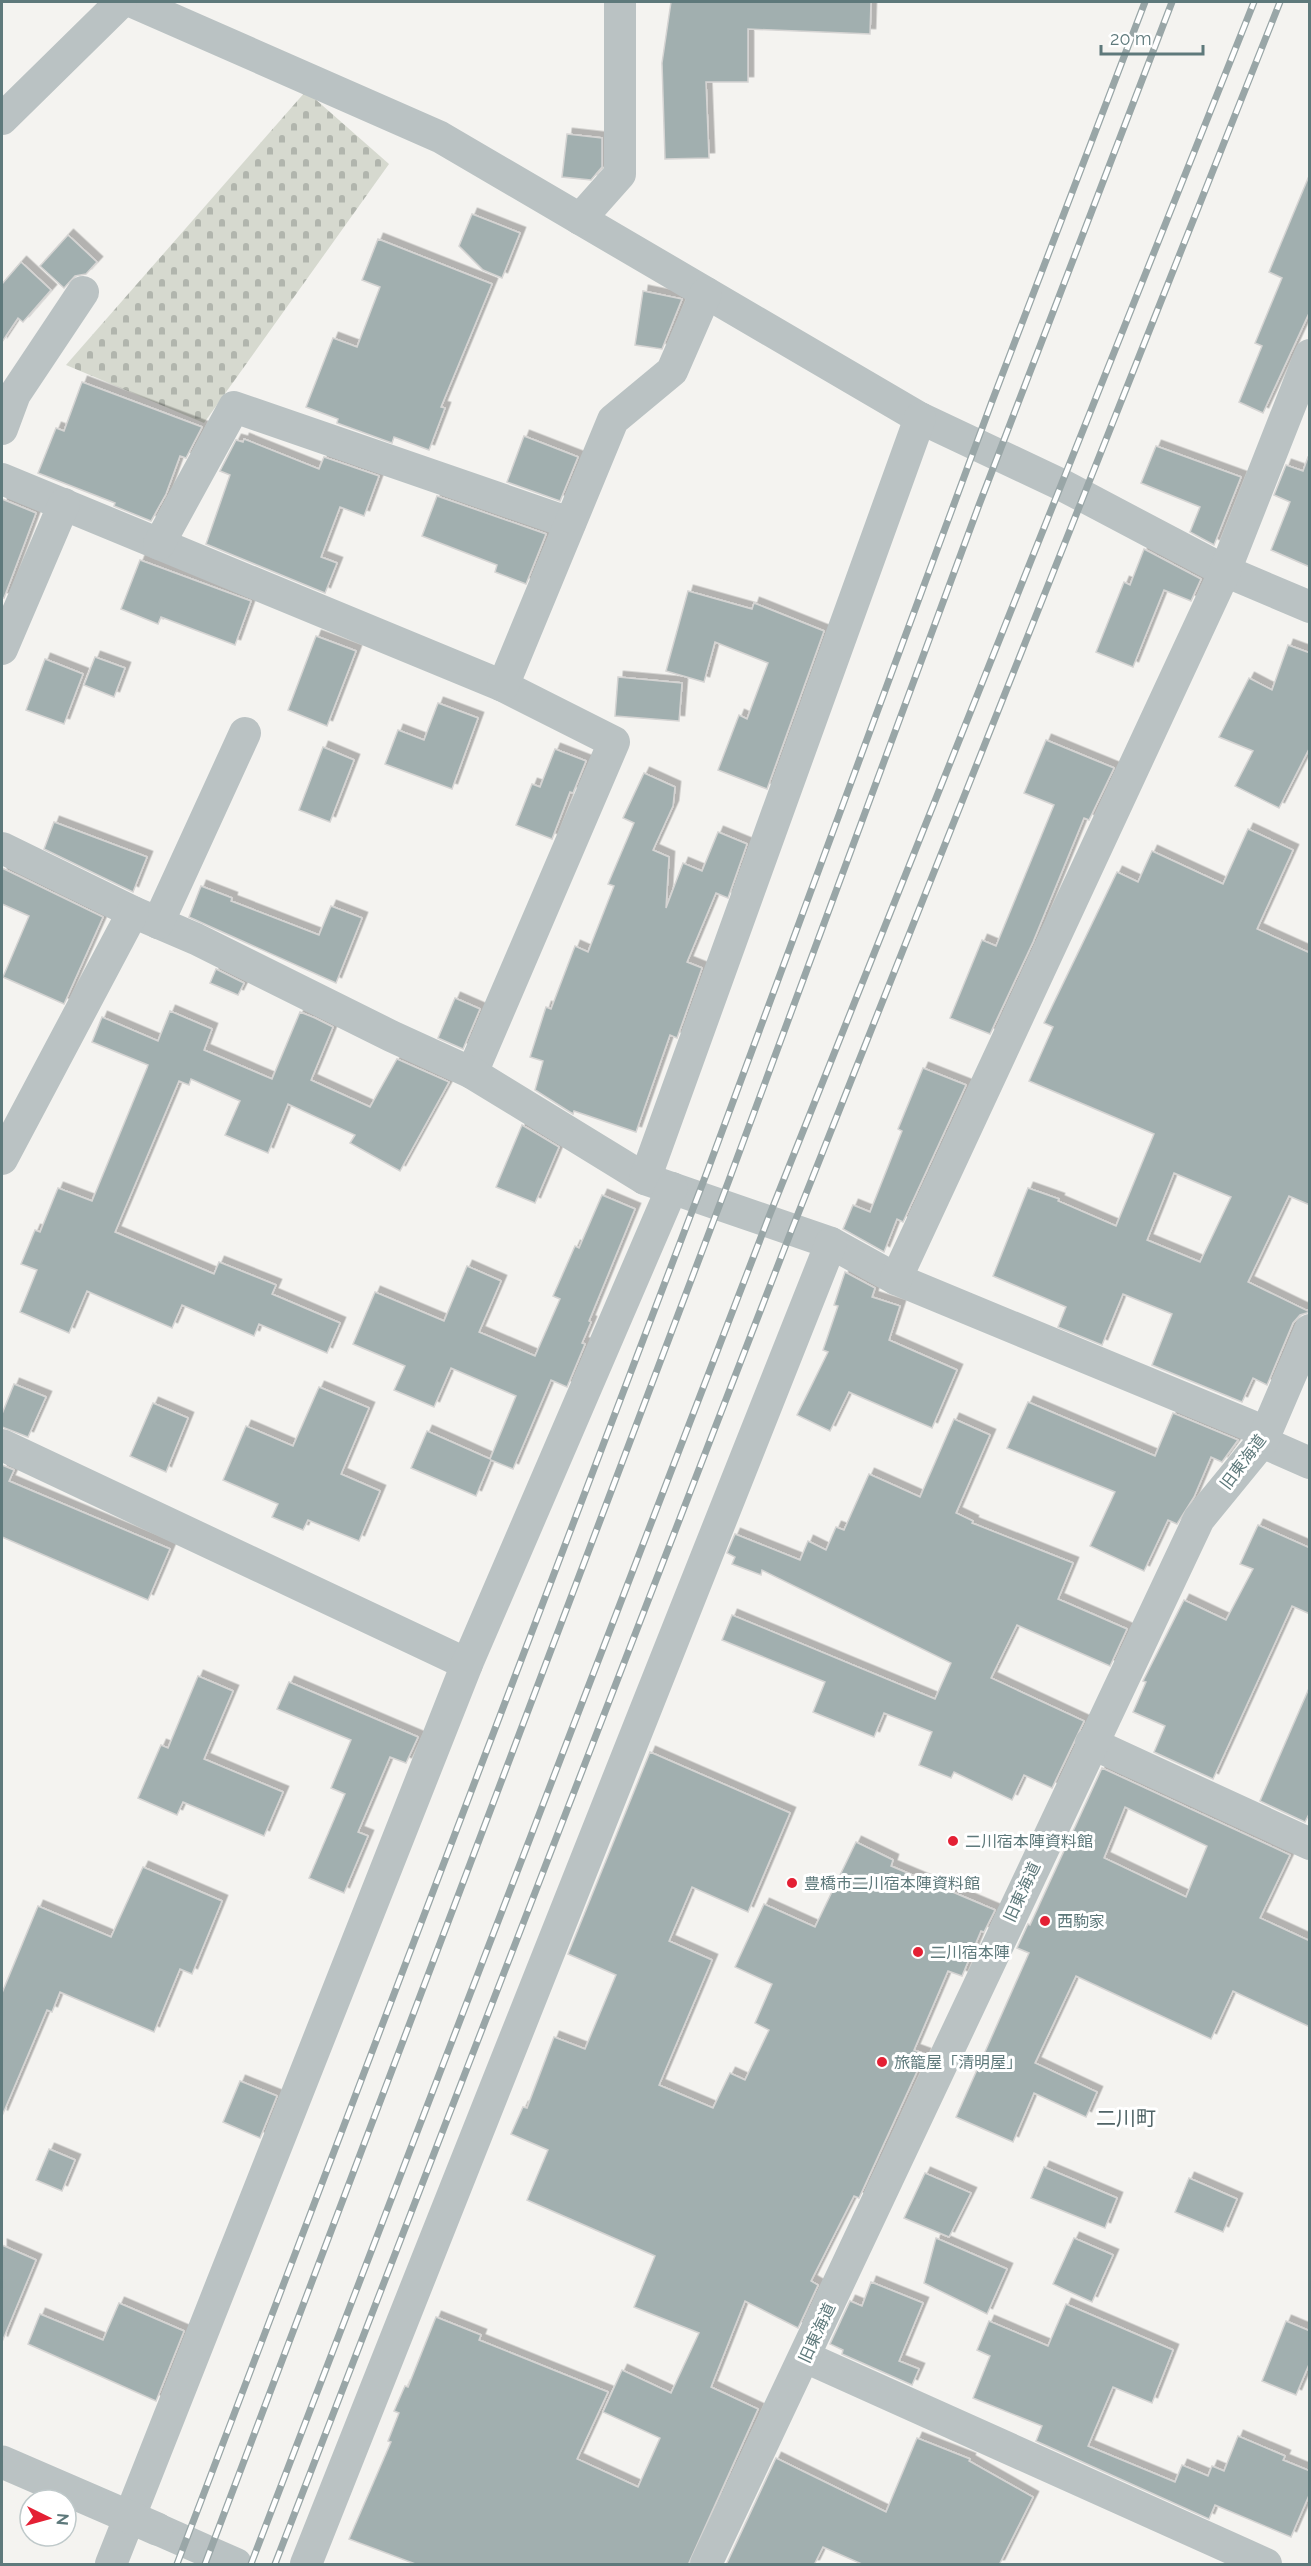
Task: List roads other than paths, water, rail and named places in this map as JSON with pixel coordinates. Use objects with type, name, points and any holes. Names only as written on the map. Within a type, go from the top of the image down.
[{"type":"street","points":[[2,119],[121,2]]},
{"type":"street","points":[[133,2],[440,137],[920,418],[1062,485],[1225,572],[1310,607]]},
{"type":"street","points":[[580,219],[620,174],[620,2]]},
{"type":"street","points":[[2,429],[15,394],[82,292]]},
{"type":"street","points":[[503,686],[613,420],[672,371],[706,293]]},
{"type":"street","points":[[896,1279],[1225,572],[1310,355]]},
{"type":"street","points":[[159,544],[234,407],[570,523]]},
{"type":"street","points":[[111,2565],[143,2523],[467,1664],[659,1184],[920,418]]},
{"type":"street","points":[[2,479],[503,686],[614,742],[472,1073]]},
{"type":"street","points":[[2,649],[64,504]]},
{"type":"street","points":[[2,1160],[146,917],[244,733]]},
{"type":"street","points":[[2,848],[472,1073],[659,1184],[831,1243],[896,1279],[1264,1437],[1310,1463]]},
{"type":"street","points":[[306,2565],[831,1243]]},
{"type":"street","name":"旧東海道","points":[[705,2565],[805,2358],[1091,1743],[1199,1519],[1264,1437],[1310,1330]]},
{"type":"street","points":[[2,1445],[467,1664]]},
{"type":"street","points":[[1091,1743],[1310,1844]]},
{"type":"street","points":[[805,2358],[1266,2565]]},
{"type":"street","points":[[2,2462],[236,2565]]},
{"type":"railway","points":[[177,2564],[707,1172],[991,404],[1145,2]]},
{"type":"railway","points":[[205,2564],[729,1180],[979,505],[1172,2]]},
{"type":"railway","points":[[251,2564],[768,1219],[1254,2]]},
{"type":"railway","points":[[275,2564],[792,1229],[1280,2]]},
{"type":"place","name":"二川宿本陣資料館","points":[[953,1841]]},
{"type":"place","name":"豊橋市二川宿本陣資料館","points":[[792,1883]]},
{"type":"place","name":"西駒家","points":[[1045,1921]]},
{"type":"place","name":"二川宿本陣","points":[[918,1952]]},
{"type":"place","name":"旅籠屋「清明屋」","points":[[882,2062]]},
{"type":"district","name":"二川町","points":[[1126,2118]]}]
